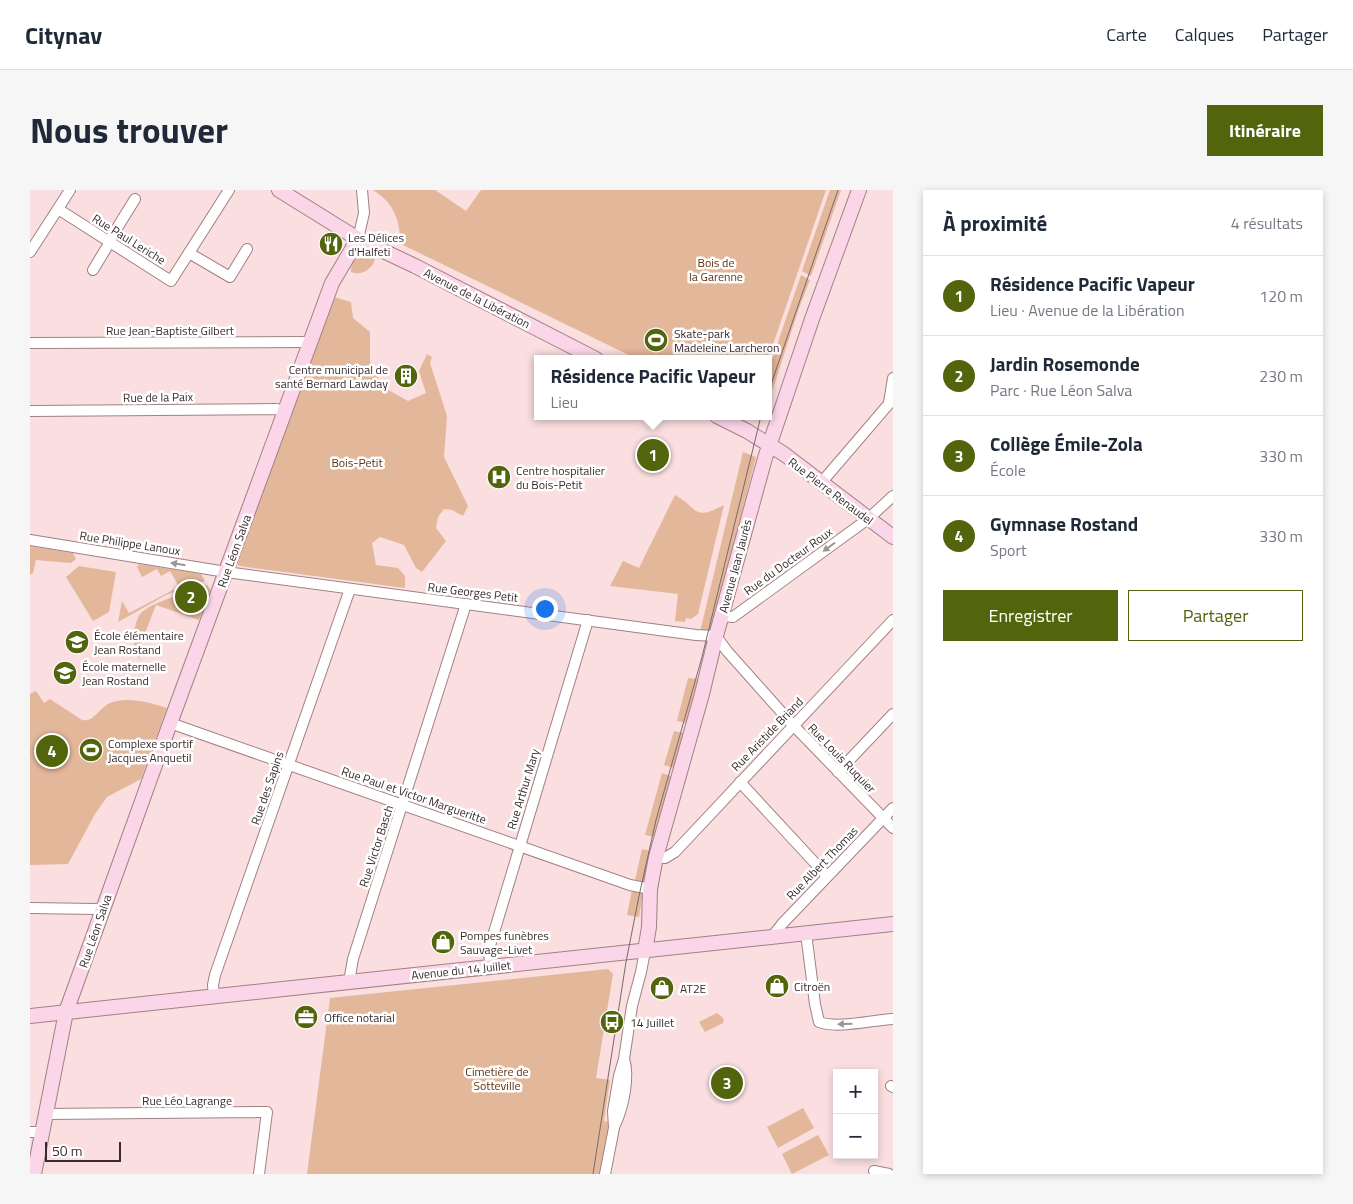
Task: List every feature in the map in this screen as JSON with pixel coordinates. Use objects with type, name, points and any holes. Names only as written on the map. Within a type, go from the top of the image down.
[{"type":"street","points":[[30,252],[70,190]]},
{"type":"street","name":"Rue Paul Leriche","points":[[58,209],[171,281],[229,190]]},
{"type":"street","name":"Avenue de la Libération","points":[[279,190],[358,239],[415,266],[588,355]]},
{"type":"street","name":"Rue Léon Salva","points":[[34,1174],[36,1132],[46,1114],[66,1012],[332,283],[358,239],[364,213],[362,190]]},
{"type":"street","name":"Avenue Jean Jaurès","points":[[645,950],[649,927],[650,889],[656,857],[769,445],[859,190]]},
{"type":"street","points":[[93,270],[135,199]]},
{"type":"street","points":[[189,253],[230,278],[247,249]]},
{"type":"street","name":"Rue Jean-Baptiste Gilbert","points":[[30,343],[310,342]]},
{"type":"street","points":[[821,483],[891,401],[893,378]]},
{"type":"street","name":"Rue de la Paix","points":[[30,411],[276,408],[285,411]]},
{"type":"street","points":[[725,420],[769,445]]},
{"type":"street","name":"Rue Pierre Renaudel","points":[[769,445],[893,537]]},
{"type":"street","name":"Rue du Docteur Roux","points":[[722,616],[732,618],[868,519],[893,496]]},
{"type":"street","name":"Rue Philippe Lanoux","points":[[30,540],[226,572]]},
{"type":"street","name":"Rue Georges Petit","points":[[226,572],[696,635],[716,636]]},
{"type":"street","name":"Rue des Sapins","points":[[214,996],[213,986],[216,975],[350,589]]},
{"type":"street","name":"Rue Victor Basch","points":[[349,982],[353,959],[466,604]]},
{"type":"street","name":"Rue Arthur Mary","points":[[490,967],[489,949],[588,620]]},
{"type":"street","name":"Rue Aristide Briand","points":[[656,857],[665,858],[674,852],[893,620]]},
{"type":"street","name":"Rue Louis Ruquier","points":[[716,636],[726,650],[794,725],[893,828]]},
{"type":"street","points":[[838,772],[893,714]]},
{"type":"street","name":"Rue Paul et Victor Margueritte","points":[[170,723],[628,884],[650,889]]},
{"type":"street","points":[[740,782],[828,876]]},
{"type":"street","name":"Rue Albert Thomas","points":[[772,937],[782,924],[893,808]]},
{"type":"street","points":[[30,908],[102,911]]},
{"type":"street","name":"Avenue du 14 Juillet","points":[[30,1016],[893,924]]},
{"type":"street","points":[[806,934],[814,1004],[819,1022],[824,1024],[854,1024],[893,1019]]},
{"type":"street","points":[[605,1174],[614,1128],[621,1112],[628,1069],[624,1059],[632,1006],[645,950]]},
{"type":"street","name":"Rue Léo Lagrange","points":[[46,1114],[267,1112],[259,1174]]},
{"type":"street","points":[[874,1171],[889,1174]]},
{"type":"green space","name":"Bois de la Garenne","points":[[373,190],[435,190],[466,211],[481,190],[826,190],[769,355],[629,355],[401,244],[399,227],[394,213],[380,195]]},
{"type":"green space","points":[[830,190],[841,190],[811,276],[802,271]]},
{"type":"green space","points":[[372,255],[375,259],[369,269],[362,273],[351,272],[355,260]]},
{"type":"green space","points":[[801,275],[810,280],[772,392],[772,359]]},
{"type":"green space","name":"Bois-Petit","points":[[334,297],[351,302],[353,318],[370,332],[370,362],[383,387],[408,401],[426,393],[419,371],[427,354],[432,357],[430,363],[447,416],[444,457],[468,506],[463,516],[452,510],[444,509],[438,517],[436,528],[446,541],[422,572],[416,568],[404,545],[380,537],[372,543],[376,565],[398,568],[405,576],[405,588],[239,566],[237,563]]},
{"type":"green space","points":[[743,452],[756,457],[712,628],[707,632],[700,632]]},
{"type":"green space","points":[[675,495],[701,513],[724,505],[698,614],[691,619],[686,618],[685,622],[675,621],[678,594],[610,586],[623,561],[639,568]]},
{"type":"green space","points":[[30,546],[73,553],[76,559],[71,563],[36,560],[33,573],[30,575]]},
{"type":"green space","points":[[139,564],[201,574],[205,581],[166,595],[118,622],[122,601],[129,613],[179,587],[170,571],[161,576],[157,569],[142,577],[137,567]]},
{"type":"green space","points":[[79,566],[116,572],[109,612],[93,621],[66,577]]},
{"type":"green space","points":[[207,585],[210,590],[199,620],[156,605],[138,651],[141,662],[136,653],[134,637],[135,626],[141,613],[162,601]]},
{"type":"green space","points":[[688,678],[698,679],[686,723],[677,721]]},
{"type":"green space","name":"Complexe sportif Jacques Anquetil","points":[[36,691],[44,703],[50,699],[82,720],[94,717],[108,704],[127,700],[140,701],[167,708],[141,779],[107,797],[95,814],[68,864],[30,865],[30,694]]},
{"type":"green space","points":[[674,731],[683,733],[674,768],[664,765]]},
{"type":"green space","points":[[662,773],[671,776],[655,837],[645,835]]},
{"type":"green space","points":[[642,849],[651,851],[645,882],[635,880]]},
{"type":"green space","points":[[632,890],[643,892],[639,917],[627,915]]},
{"type":"green space","name":"Cimetière de Sotteville","points":[[608,969],[613,974],[596,1078],[610,1080],[604,1121],[609,1122],[601,1174],[307,1174],[330,998]]},
{"type":"green space","points":[[717,1013],[724,1020],[723,1023],[705,1032],[699,1022]]},
{"type":"green space","points":[[803,1108],[814,1128],[778,1148],[767,1127]]},
{"type":"green space","points":[[818,1135],[829,1155],[792,1174],[782,1154]]},
{"type":"tram line","points":[[772,381],[838,190]]},
{"type":"tram line","points":[[593,1174],[626,962],[639,896],[656,820],[702,657],[760,420]]},
{"type":"place","name":"Les Délices d'Halfeti","points":[[331,244]]},
{"type":"place","name":"Skate-park Madeleine Larcheron","points":[[656,340]]},
{"type":"place","name":"Centre municipal de santé Bernard Lawday","points":[[406,376]]},
{"type":"place","name":"Résidence Pacific Vapeur","points":[[653,455]]},
{"type":"place","name":"Centre hospitalier du Bois-Petit","points":[[499,477]]},
{"type":"place","name":"Jardin Rosemonde","points":[[191,597]]},
{"type":"place","name":"École élémentaire Jean Rostand","points":[[77,642]]},
{"type":"place","name":"École maternelle Jean Rostand","points":[[65,673]]},
{"type":"place","name":"Complexe sportif Jacques Anquetil","points":[[91,750]]},
{"type":"place","name":"Gymnase Rostand","points":[[52,751]]},
{"type":"place","name":"Pompes funèbres Sauvage-Livet","points":[[443,942]]},
{"type":"place","name":"Citroën","points":[[777,986]]},
{"type":"place","name":"AT2E","points":[[662,988]]},
{"type":"place","name":"Office notarial","points":[[306,1017]]},
{"type":"place","name":"14 Juillet","points":[[612,1022]]},
{"type":"place","name":"Collège Émile-Zola","points":[[727,1083]]}]
